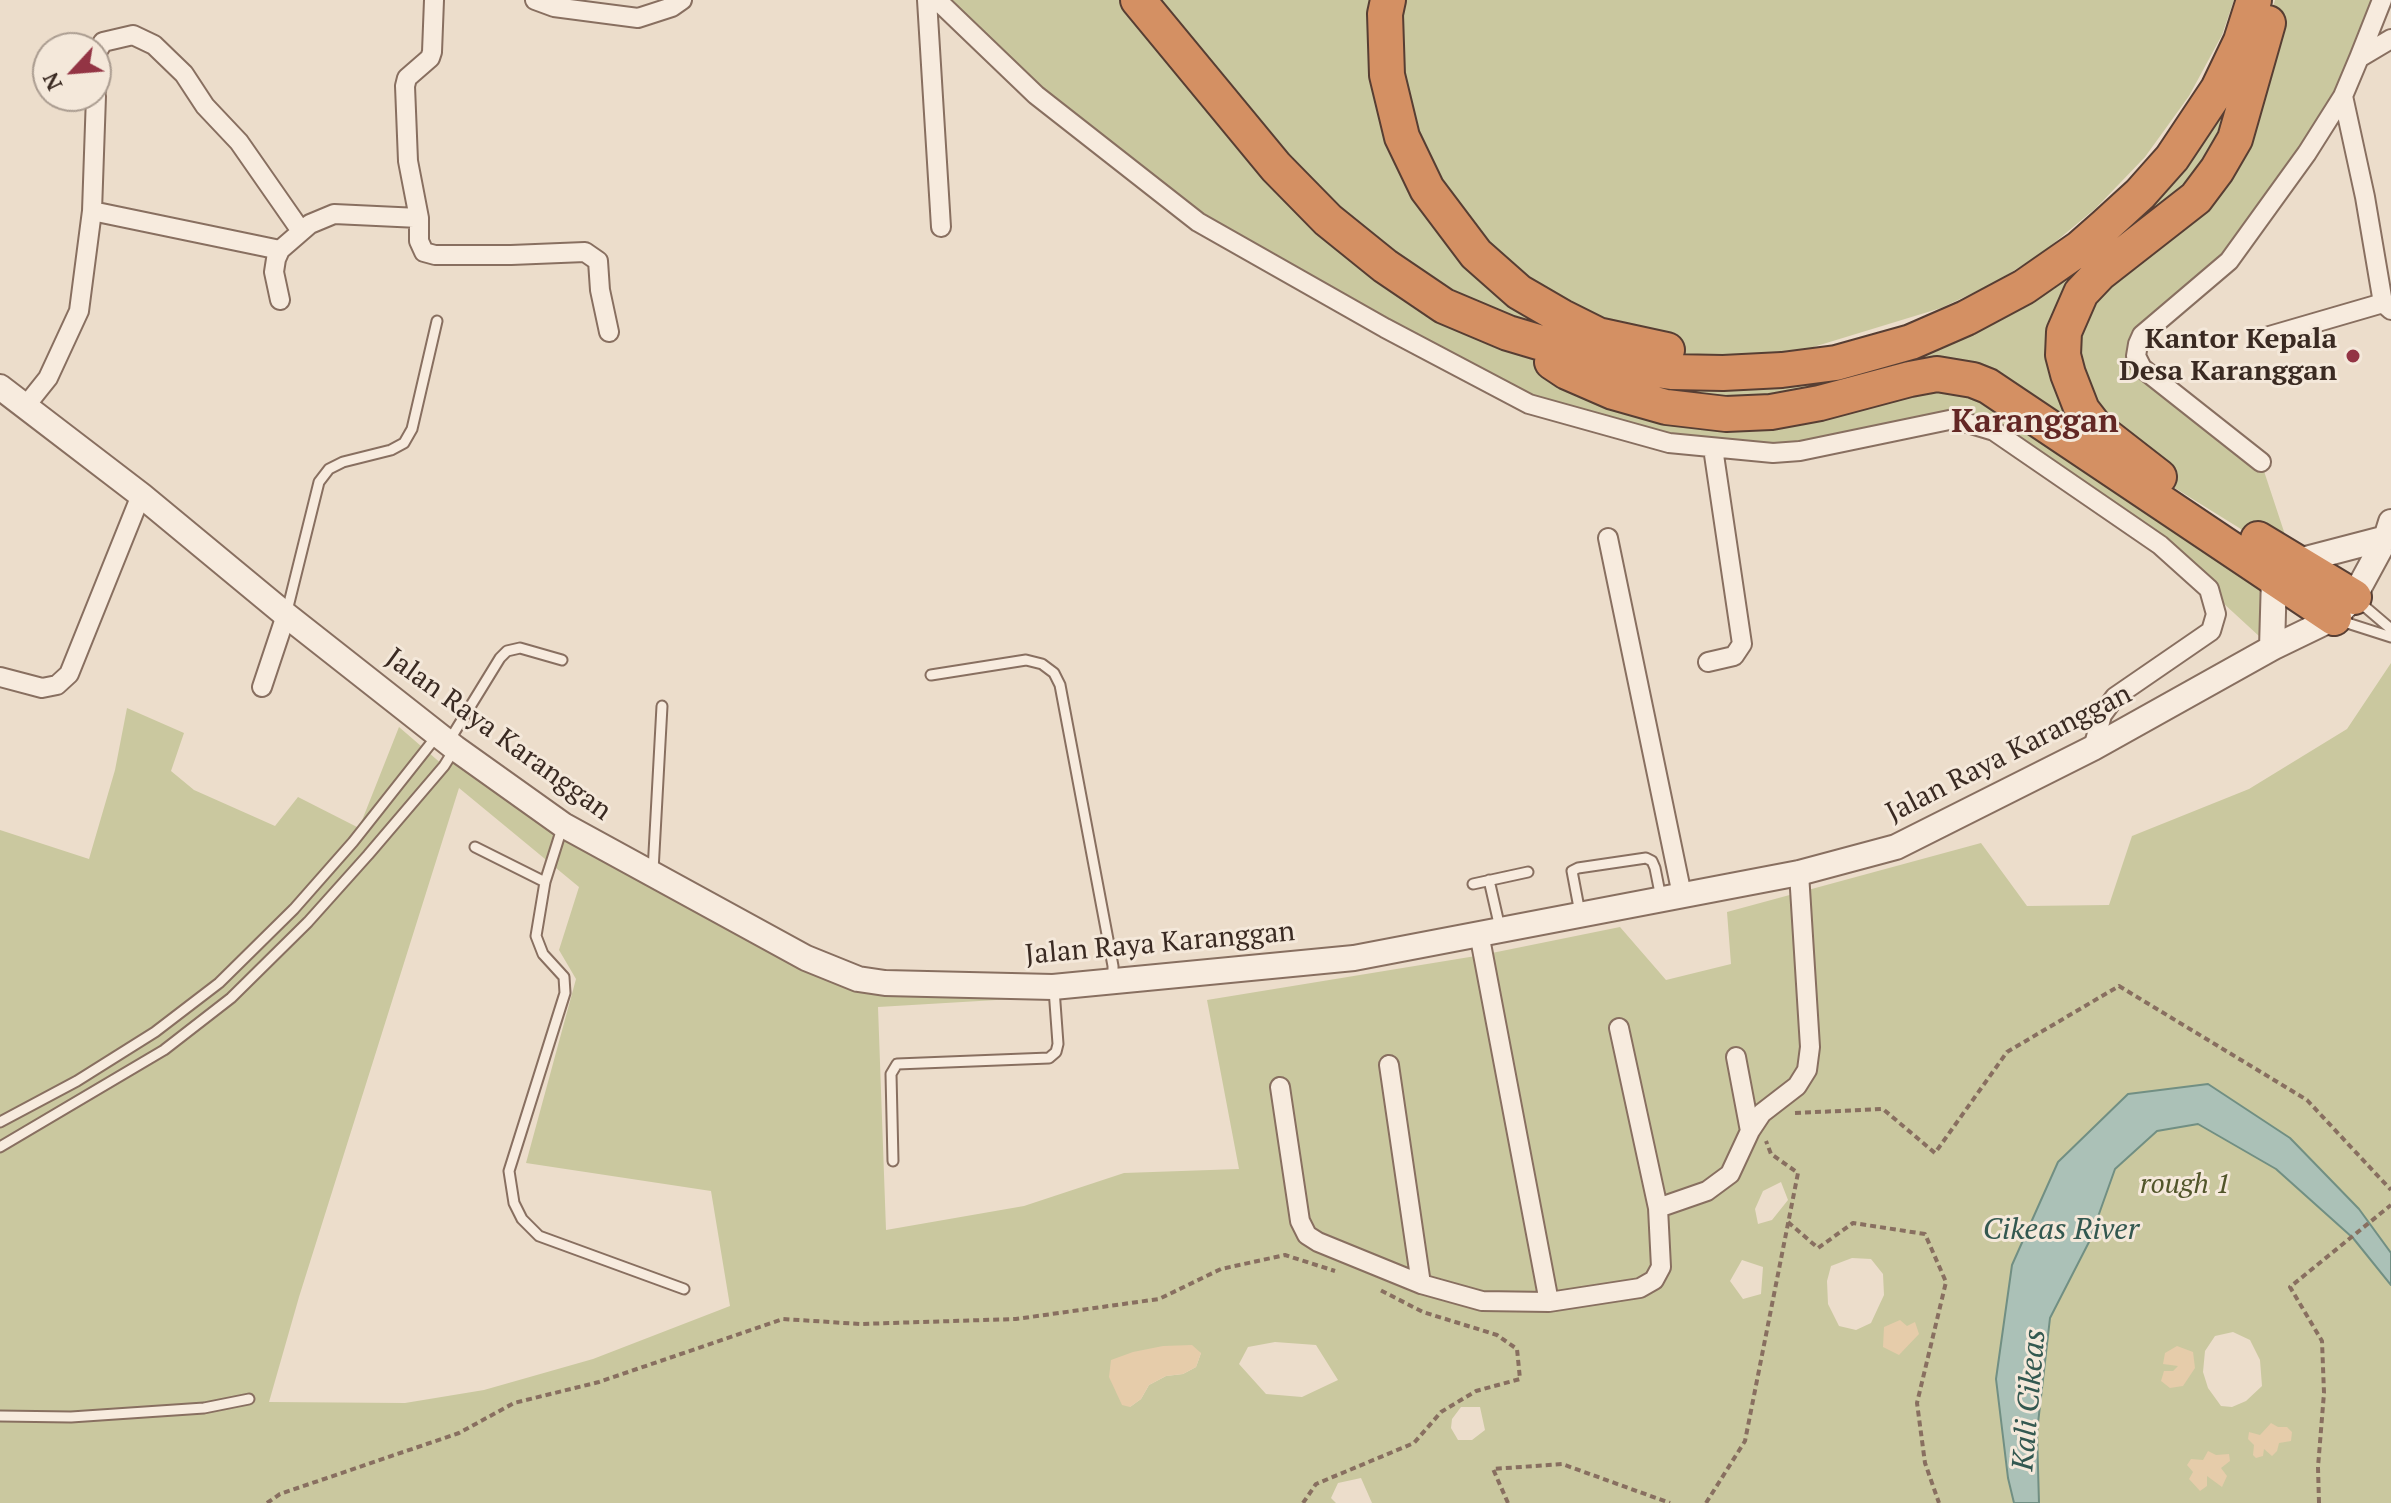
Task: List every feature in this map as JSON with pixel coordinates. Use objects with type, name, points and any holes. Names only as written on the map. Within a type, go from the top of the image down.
[{"type":"highway","points":[[1138,0],[1276,167],[1328,220],[1385,266],[1444,306],[1508,333],[1609,363],[1671,372],[1723,373],[1836,363],[1911,342],[1966,318],[2024,287],[2080,248],[2140,194],[2172,158],[2218,89],[2241,41],[2254,0]]},
{"type":"highway","points":[[1388,0],[1385,14],[1387,75],[1402,137],[1427,189],[1476,254],[1519,292],[1598,335],[1685,354],[1742,356],[1810,348],[1875,334],[1980,290],[2042,253],[2096,208],[2145,157],[2189,96],[2222,35],[2234,0]]},
{"type":"highway","points":[[2275,0],[2235,139],[2223,160],[2196,198],[2100,273],[2081,293],[2064,332],[2063,355],[2082,410],[2096,428],[2284,569]]},
{"type":"highway","points":[[1508,333],[1567,372],[1613,392],[1697,412],[1771,412],[1937,374],[1973,380],[1988,386],[2063,438],[2344,608]]},
{"type":"street","points":[[434,0],[430,58],[407,78],[405,86],[408,161],[419,218],[419,241],[424,252],[435,255],[585,252],[594,256],[600,267],[600,290],[609,332]]},
{"type":"street","points":[[535,0],[554,7],[638,18],[672,7],[682,0]]},
{"type":"street","points":[[927,0],[941,227]]},
{"type":"street","points":[[937,0],[1036,95],[1198,222],[1385,328],[1529,404],[1669,443],[1773,453],[1800,451],[1954,419],[1994,431],[2160,545],[2209,589],[2216,614],[2211,631],[2115,697],[2102,715],[2093,748]]},
{"type":"street","points":[[2261,462],[2142,368],[2136,356],[2138,344],[2142,335],[2229,261],[2292,175],[2343,96],[2382,0]]},
{"type":"street","points":[[112,40],[133,35],[154,45],[184,74],[205,106],[246,151],[301,231]]},
{"type":"street","points":[[2359,58],[2391,39]]},
{"type":"street","points":[[2266,337],[2387,306],[2343,96]]},
{"type":"street","points":[[24,408],[48,378],[79,311],[92,211],[95,112]]},
{"type":"street","points":[[92,211],[280,250]]},
{"type":"street","points":[[280,300],[274,272],[280,250],[310,224],[334,214],[419,218]]},
{"type":"street","name":"Jalan Raya Karanggan","points":[[0,387],[141,495],[447,742],[563,825],[806,958],[858,979],[885,983],[1053,987],[1354,958],[1799,873],[1896,847],[2093,748],[2344,608]]},
{"type":"street","points":[[1708,662],[1734,656],[1742,644],[1713,448]]},
{"type":"street","points":[[0,677],[42,688],[57,685],[69,674],[141,495]]},
{"type":"street","points":[[2272,648],[2284,569],[2388,530]]},
{"type":"street","points":[[2344,608],[2388,530]]},
{"type":"street","points":[[1608,538],[1671,897]]},
{"type":"street","points":[[262,687],[286,615]]},
{"type":"street","points":[[1658,1208],[1707,1191],[1730,1174],[1757,1132],[1762,1113],[1797,1086],[1807,1070],[1810,1047],[1799,873]]},
{"type":"street","points":[[1489,931],[1549,1302]]},
{"type":"street","points":[[1280,1087],[1300,1221],[1307,1235],[1318,1242],[1421,1284],[1482,1301],[1549,1302],[1640,1288],[1654,1280],[1661,1267],[1658,1208],[1619,1028]]},
{"type":"street","points":[[1736,1057],[1757,1132]]},
{"type":"street","points":[[1389,1065],[1421,1284]]},
{"type":"lane","points":[[286,615],[319,482],[329,469],[343,462],[391,450],[404,443],[412,429],[437,321]]},
{"type":"lane","points":[[2344,608],[2391,629]]},
{"type":"lane","points":[[2344,608],[2391,637]]},
{"type":"lane","points":[[0,1122],[77,1081],[155,1032],[219,983],[294,909],[366,826],[447,742],[507,651],[520,648],[562,660]]},
{"type":"lane","points":[[931,675],[1026,660],[1042,664],[1054,673],[1060,685],[1110,951],[1113,982]]},
{"type":"lane","points":[[652,875],[662,706]]},
{"type":"lane","points":[[0,1147],[164,1050],[231,998],[308,922],[444,766],[447,742]]},
{"type":"lane","points":[[563,825],[545,882],[536,936],[543,954],[564,977],[565,993],[509,1171],[514,1203],[522,1219],[539,1236],[684,1289]]},
{"type":"lane","points":[[366,826],[380,840]]},
{"type":"lane","points":[[475,847],[545,882]]},
{"type":"lane","points":[[1580,913],[1572,871],[1578,868],[1646,858],[1652,861],[1671,897]]},
{"type":"lane","points":[[1473,884],[1528,872]]},
{"type":"lane","points":[[1489,880],[1489,931]]},
{"type":"lane","points":[[893,1161],[891,1074],[897,1064],[1049,1058],[1056,1052],[1058,1044],[1053,987]]},
{"type":"lane","points":[[0,1416],[71,1417],[204,1408],[249,1399]]},
{"type":"path","points":[[1791,1113],[1883,1109],[1935,1153],[2007,1052],[2119,986],[2307,1100],[2391,1190]]},
{"type":"path","points":[[1706,1503],[1745,1441],[1798,1173],[1771,1154],[1757,1132]]},
{"type":"path","points":[[2319,1503],[2318,1467],[2324,1393],[2322,1341],[2290,1287],[2391,1205]]},
{"type":"path","points":[[1788,1222],[1818,1248],[1853,1223],[1925,1234],[1946,1282],[1917,1403],[1925,1463],[1939,1503]]},
{"type":"path","points":[[267,1503],[280,1494],[459,1433],[514,1403],[599,1382],[783,1319],[860,1324],[1016,1319],[1159,1299],[1221,1269],[1285,1255],[1343,1274]]},
{"type":"path","points":[[1303,1503],[1316,1484],[1414,1443],[1441,1412],[1476,1391],[1520,1379],[1517,1349],[1497,1335],[1423,1312],[1371,1285]]},
{"type":"path","points":[[1508,1503],[1493,1469],[1562,1464],[1670,1503]]},
{"type":"green space","points":[[937,0],[2234,0],[2222,35],[2189,96],[2145,157],[2096,208],[2042,253],[1994,283],[1941,308],[1810,348],[1742,356],[1685,354],[1599,335],[1610,363],[1782,370],[2024,287],[2251,78],[2275,0],[2382,0],[2359,58],[2248,238],[2183,299],[2136,356],[2261,462],[2294,562],[2162,480],[2096,428],[2274,577],[2272,648],[2160,545],[1993,430],[1954,419],[1800,451],[1669,443],[1529,404],[1198,222]]},
{"type":"green space","points":[[2391,663],[2391,1253],[2290,1138],[2209,1085],[2128,1094],[2058,1162],[2008,1478],[2014,1503],[1372,1503],[1361,1478],[1338,1483],[1331,1498],[1336,1503],[0,1503],[0,830],[89,859],[115,770],[127,708],[184,733],[171,771],[194,790],[275,826],[298,797],[359,828],[399,727],[443,765],[455,748],[830,969],[1053,987],[1056,1000],[1030,998],[878,1007],[886,1230],[1024,1206],[1124,1173],[1239,1169],[1207,1000],[1482,955],[1620,927],[1666,980],[1731,964],[1727,912],[1981,843],[2027,906],[2109,905],[2132,836],[2249,789],[2347,729]],"holes":[[[459,788],[579,887],[559,950],[576,979],[526,1163],[711,1191],[730,1306],[593,1359],[484,1390],[405,1403],[269,1402]],[[1781,1182],[1788,1200],[1772,1220],[1758,1224],[1755,1209],[1763,1191]],[[1852,1258],[1871,1259],[1883,1274],[1884,1295],[1871,1323],[1856,1330],[1839,1326],[1828,1304],[1827,1281],[1831,1266]],[[1742,1260],[1763,1267],[1761,1294],[1743,1299],[1730,1281]],[[1275,1342],[1316,1345],[1338,1380],[1302,1397],[1266,1394],[1239,1364],[1248,1347]],[[1164,1346],[1201,1353],[1196,1367],[1149,1385],[1141,1399],[1130,1407]],[[1461,1407],[1480,1407],[1485,1430],[1472,1440],[1458,1440],[1451,1428],[1452,1419]]]},
{"type":"green space","name":"rough 1","points":[[2198,1124],[2276,1169],[2353,1238],[2391,1285],[2391,1503],[2039,1503],[2037,1433],[2050,1318],[2089,1242],[2115,1169],[2157,1131]],"holes":[[[2233,1332],[2250,1340],[2260,1360],[2262,1386],[2246,1401],[2232,1407],[2221,1406],[2208,1388],[2203,1372],[2205,1351],[2215,1336]]]},
{"type":"sand","points":[[1900,1320],[1907,1326],[1915,1322],[1919,1334],[1899,1355],[1883,1347],[1884,1327]]},
{"type":"sand","points":[[1192,1345],[1201,1353],[1196,1367],[1183,1374],[1166,1376],[1149,1385],[1141,1399],[1130,1407],[1122,1405],[1109,1377],[1111,1360],[1163,1346]]},
{"type":"sand","points":[[2177,1346],[2193,1352],[2195,1368],[2183,1386],[2170,1388],[2161,1381],[2164,1371],[2173,1371],[2178,1366],[2163,1364],[2165,1353]]},
{"type":"sand","points":[[2271,1423],[2287,1427],[2292,1432],[2291,1441],[2279,1443],[2272,1456],[2264,1449],[2263,1456],[2256,1458],[2253,1455],[2254,1445],[2248,1439],[2249,1432],[2260,1435]]},
{"type":"sand","points":[[2208,1451],[2216,1455],[2229,1454],[2230,1461],[2221,1468],[2227,1476],[2222,1487],[2207,1476],[2207,1486],[2200,1491],[2189,1479],[2193,1472],[2187,1465],[2191,1459],[2203,1460]]},
{"type":"water","name":"Cikeas River","points":[[2208,1084],[2290,1138],[2359,1209],[2391,1253],[2391,1285],[2353,1238],[2276,1169],[2198,1124],[2157,1131],[2115,1169],[2089,1242],[2050,1318],[2037,1432],[2039,1503],[2014,1503],[1996,1379],[2012,1265],[2058,1162],[2128,1094]]},
{"type":"place","name":"Kantor Kepala Desa Karanggan","points":[[2353,356]]},
{"type":"district","name":"Karanggan","points":[[2035,423]]},
{"type":"water label","name":"Kali Cikeas","points":[[2030,1400]]}]
